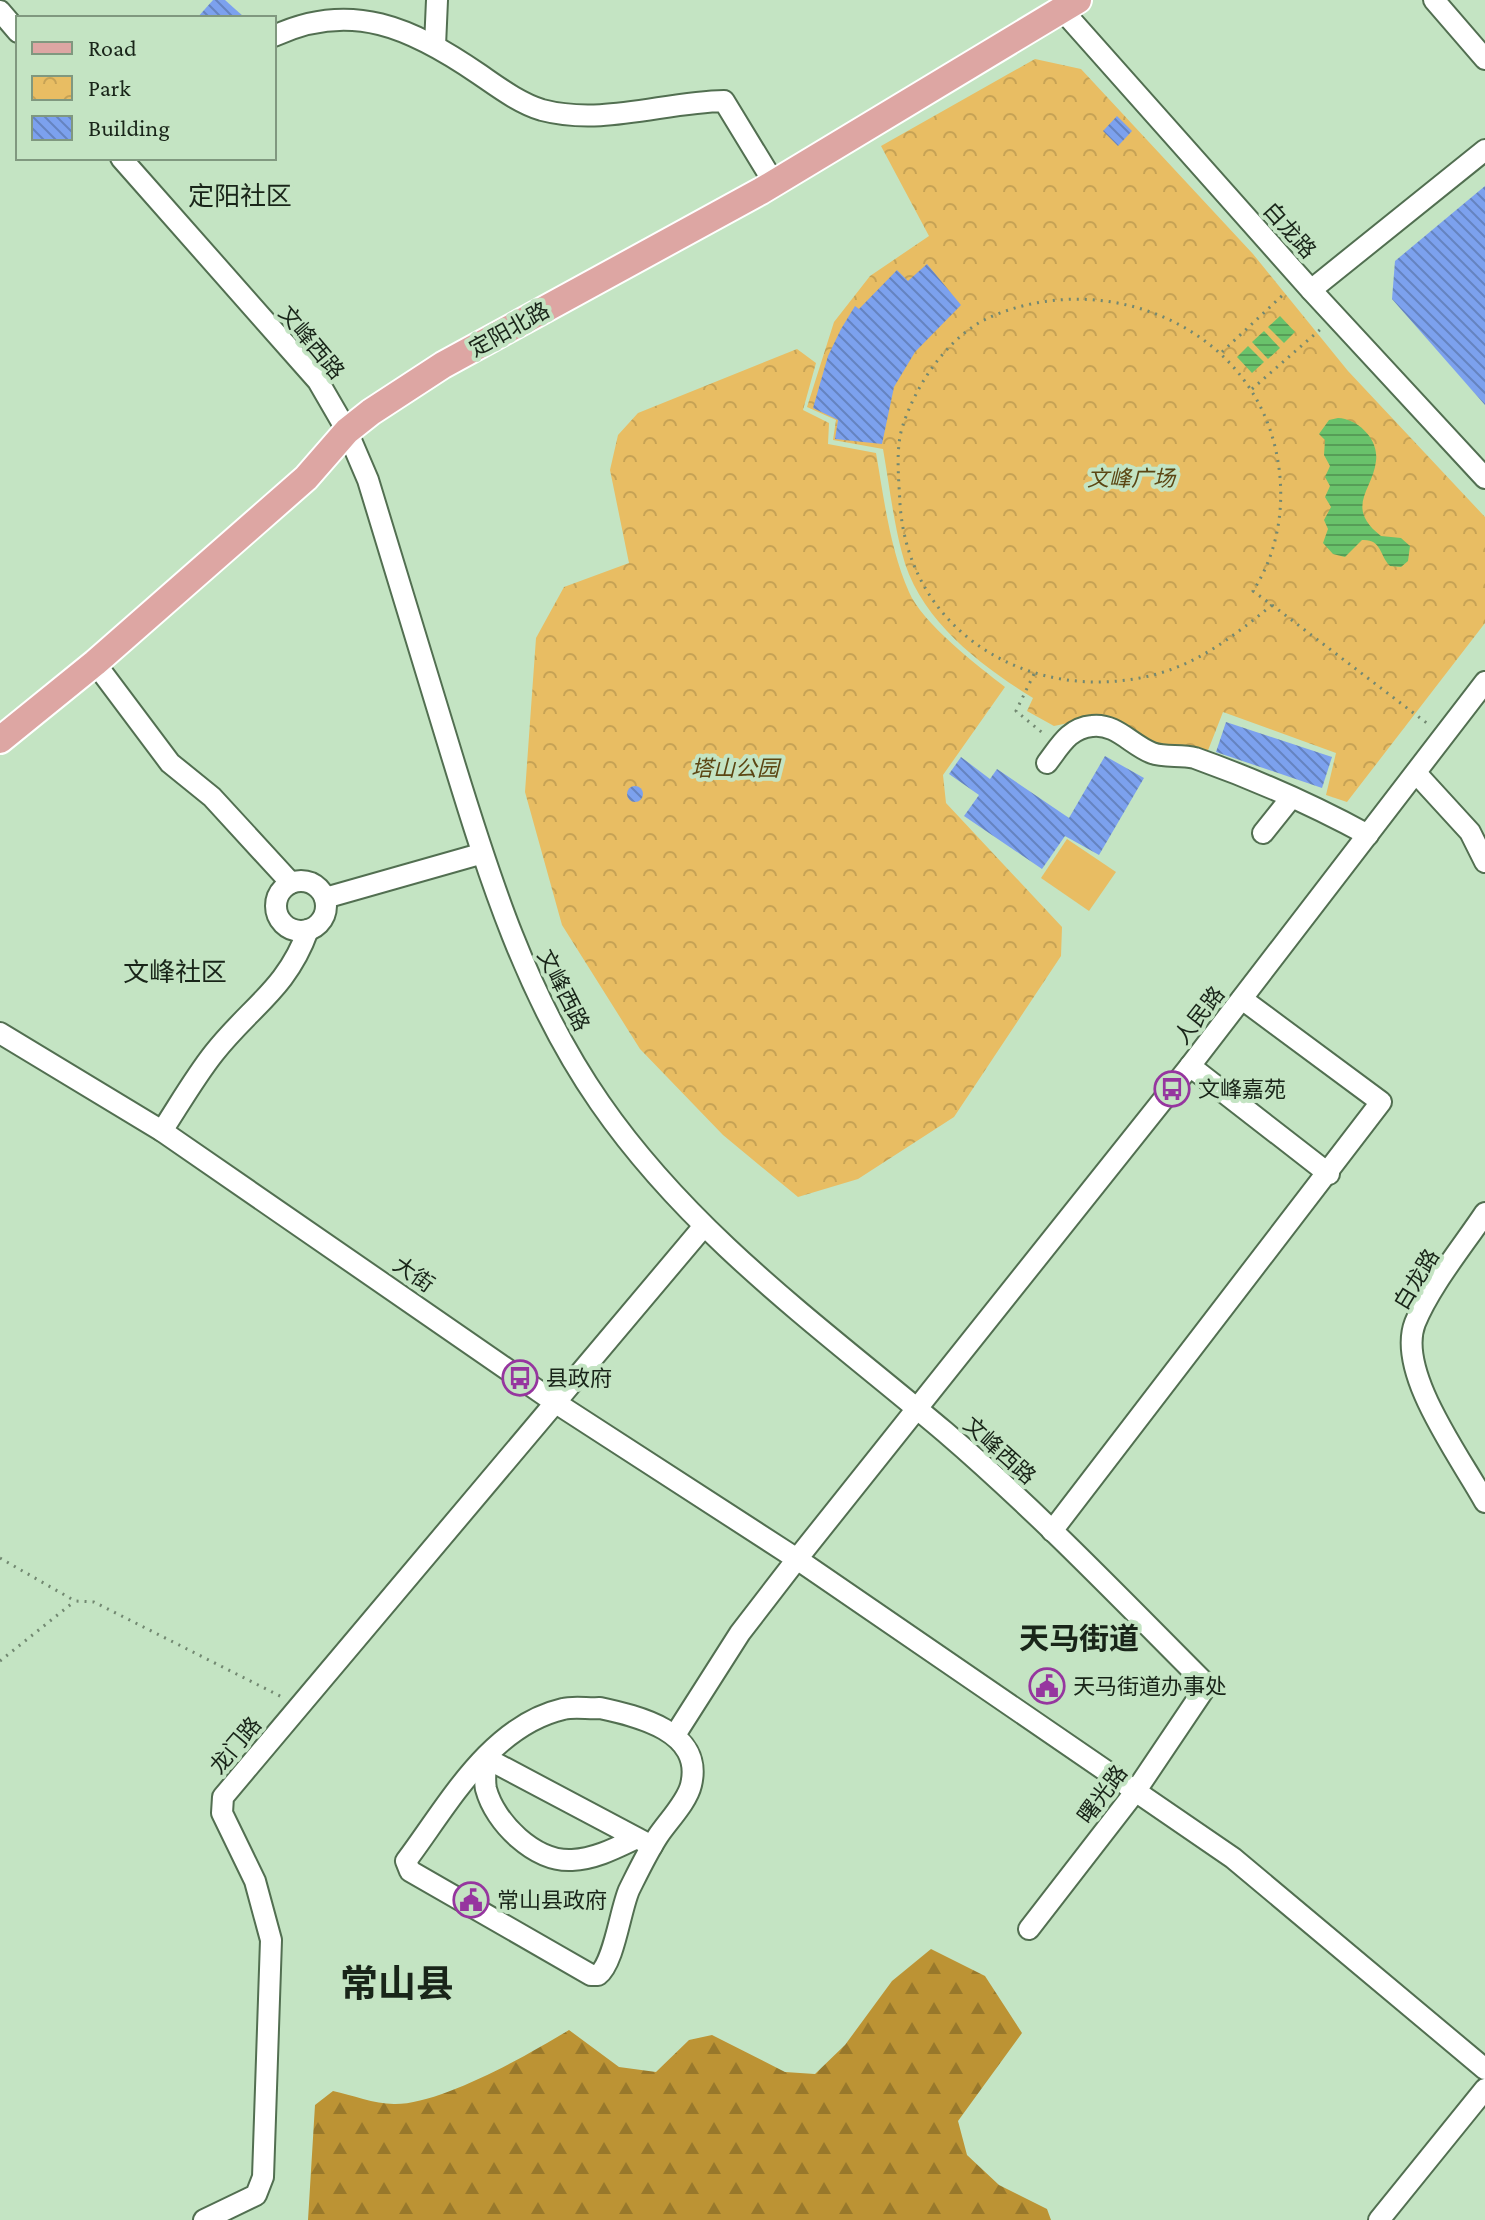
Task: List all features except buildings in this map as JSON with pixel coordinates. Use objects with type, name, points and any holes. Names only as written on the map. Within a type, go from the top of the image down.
[{"type":"main road","name":"定阳北路","points":[[0,740],[95,663],[306,478],[347,431],[443,365],[774,183],[1070,5]]},
{"type":"street","points":[[435,46],[437,0]]},
{"type":"street","points":[[1434,0],[1485,59]]},
{"type":"street","name":"白龙路","points":[[1070,5],[1306,284],[1485,478]]},
{"type":"street","points":[[0,11],[16,30]]},
{"type":"street","points":[[276,35],[296,22],[320,14],[353,11],[385,19],[435,46],[513,97],[542,110],[596,115],[724,101],[774,183]]},
{"type":"street","points":[[1306,284],[1485,150]]},
{"type":"street","name":"文峰西路","points":[[123,160],[318,381],[347,431],[368,480],[480,854],[523,964],[592,1090],[652,1169],[704,1226],[793,1309],[916,1410],[1052,1531],[1207,1685]]},
{"type":"street","points":[[95,663],[170,763],[212,797],[291,883]]},
{"type":"street","name":"人民路","points":[[675,1735],[740,1633],[1190,1066],[1485,682]]},
{"type":"street","points":[[1047,763],[1070,732],[1093,726],[1111,728],[1133,744],[1155,754],[1191,757],[1322,810],[1368,835]]},
{"type":"street","points":[[1416,773],[1470,832],[1485,862]]},
{"type":"street","points":[[1263,833],[1291,798]]},
{"type":"street","points":[[325,898],[480,854]]},
{"type":"street","points":[[162,1131],[214,1052],[279,985],[297,960],[308,930],[325,914],[325,898],[308,882],[291,883],[279,894],[276,910],[284,925],[308,930]]},
{"type":"street","points":[[1052,1531],[1329,1174],[1381,1102],[1242,999]]},
{"type":"street","name":"大街","points":[[0,1033],[162,1131],[553,1401],[797,1559],[1233,1858],[1485,2069]]},
{"type":"street","points":[[1190,1066],[1329,1174]]},
{"type":"street","name":"白龙路","points":[[1485,1213],[1415,1323],[1410,1350],[1416,1377],[1485,1502]]},
{"type":"street","name":"龙门路","points":[[204,2220],[256,2195],[263,2177],[271,1940],[255,1881],[222,1813],[223,1797],[553,1401],[704,1226]]},
{"type":"street","name":"曙光路","points":[[1029,1929],[1135,1792],[1207,1685]]},
{"type":"street","points":[[600,1708],[639,1717],[675,1735],[688,1755],[691,1787],[644,1842],[621,1910],[607,1965],[598,1975],[591,1975],[410,1871],[407,1866],[406,1861],[486,1758],[512,1731],[564,1709],[600,1708]]},
{"type":"street","points":[[486,1758],[644,1842]]},
{"type":"street","points":[[486,1758],[486,1788],[495,1807],[518,1839],[540,1851],[570,1861],[644,1842]]},
{"type":"street","points":[[1379,2220],[1485,2089]]},
{"type":"path","points":[[1222,352],[1306,284]]},
{"type":"path","points":[[1272,605],[1228,642],[1196,659],[1158,673],[1115,682],[1066,682],[1034,674],[977,647],[942,613],[916,573],[902,527],[899,479],[902,428],[920,384],[954,343],[993,315],[1039,303],[1090,299],[1138,306],[1183,324],[1222,352],[1252,389],[1273,433],[1282,480],[1279,528],[1264,574],[1253,591],[1272,605],[1444,736]]},
{"type":"path","points":[[1252,389],[1335,316]]},
{"type":"path","points":[[1034,674],[1016,711],[1060,746]]},
{"type":"path","points":[[0,1558],[75,1601],[94,1602],[299,1705]]},
{"type":"path","points":[[0,1661],[75,1601]]},
{"type":"green space","name":"文峰广场","points":[[1035,59],[1081,69],[1253,254],[1348,371],[1485,517],[1485,623],[1347,802],[1326,795],[1336,753],[1223,712],[1207,753],[1151,743],[1107,715],[1054,726],[1027,711],[1033,698],[972,654],[953,637],[921,598],[902,553],[883,449],[833,440],[836,420],[807,407],[834,322],[870,276],[929,236],[881,146]]},
{"type":"green space","name":"塔山公园","points":[[797,349],[816,363],[803,410],[829,423],[828,444],[876,453],[892,541],[902,576],[916,604],[952,643],[1005,687],[943,775],[946,803],[1062,927],[1061,956],[954,1117],[858,1179],[798,1197],[723,1135],[640,1049],[562,925],[525,792],[536,638],[564,587],[629,563],[610,470],[618,435],[638,413]]},
{"type":"green space","points":[[1067,839],[1116,872],[1089,911],[1041,878]]},
{"type":"green space","points":[[931,1949],[985,1976],[1022,2033],[958,2121],[967,2155],[999,2185],[1047,2209],[1051,2220],[308,2220],[315,2105],[333,2091],[386,2104],[413,2102],[483,2077],[569,2030],[619,2067],[656,2072],[689,2040],[712,2035],[785,2072],[815,2074],[845,2045],[892,1981]]},
{"type":"shaded area","points":[[1280,316],[1295,332],[1284,343],[1268,327]]},
{"type":"shaded area","points":[[1264,331],[1280,348],[1268,359],[1252,342]]},
{"type":"shaded area","points":[[1248,346],[1264,362],[1252,373],[1237,357]]},
{"type":"shaded area","points":[[1338,418],[1360,426],[1374,445],[1376,461],[1362,507],[1370,526],[1381,536],[1401,538],[1410,546],[1408,561],[1401,567],[1390,566],[1377,545],[1368,540],[1362,540],[1345,557],[1333,554],[1323,543],[1328,529],[1324,520],[1331,507],[1325,497],[1330,486],[1325,477],[1330,466],[1324,455],[1325,440],[1319,434],[1329,420]]},
{"type":"place","name":"文峰嘉苑","points":[[1172,1089]]},
{"type":"place","name":"县政府","points":[[520,1378]]},
{"type":"place","name":"天马街道办事处","points":[[1047,1686]]},
{"type":"place","name":"常山县政府","points":[[471,1900]]},
{"type":"district","name":"定阳社区","points":[[240,196]]},
{"type":"district","name":"文峰社区","points":[[175,972]]},
{"type":"district","name":"天马街道","points":[[1079,1639]]},
{"type":"district","name":"常山县","points":[[397,1984]]}]
